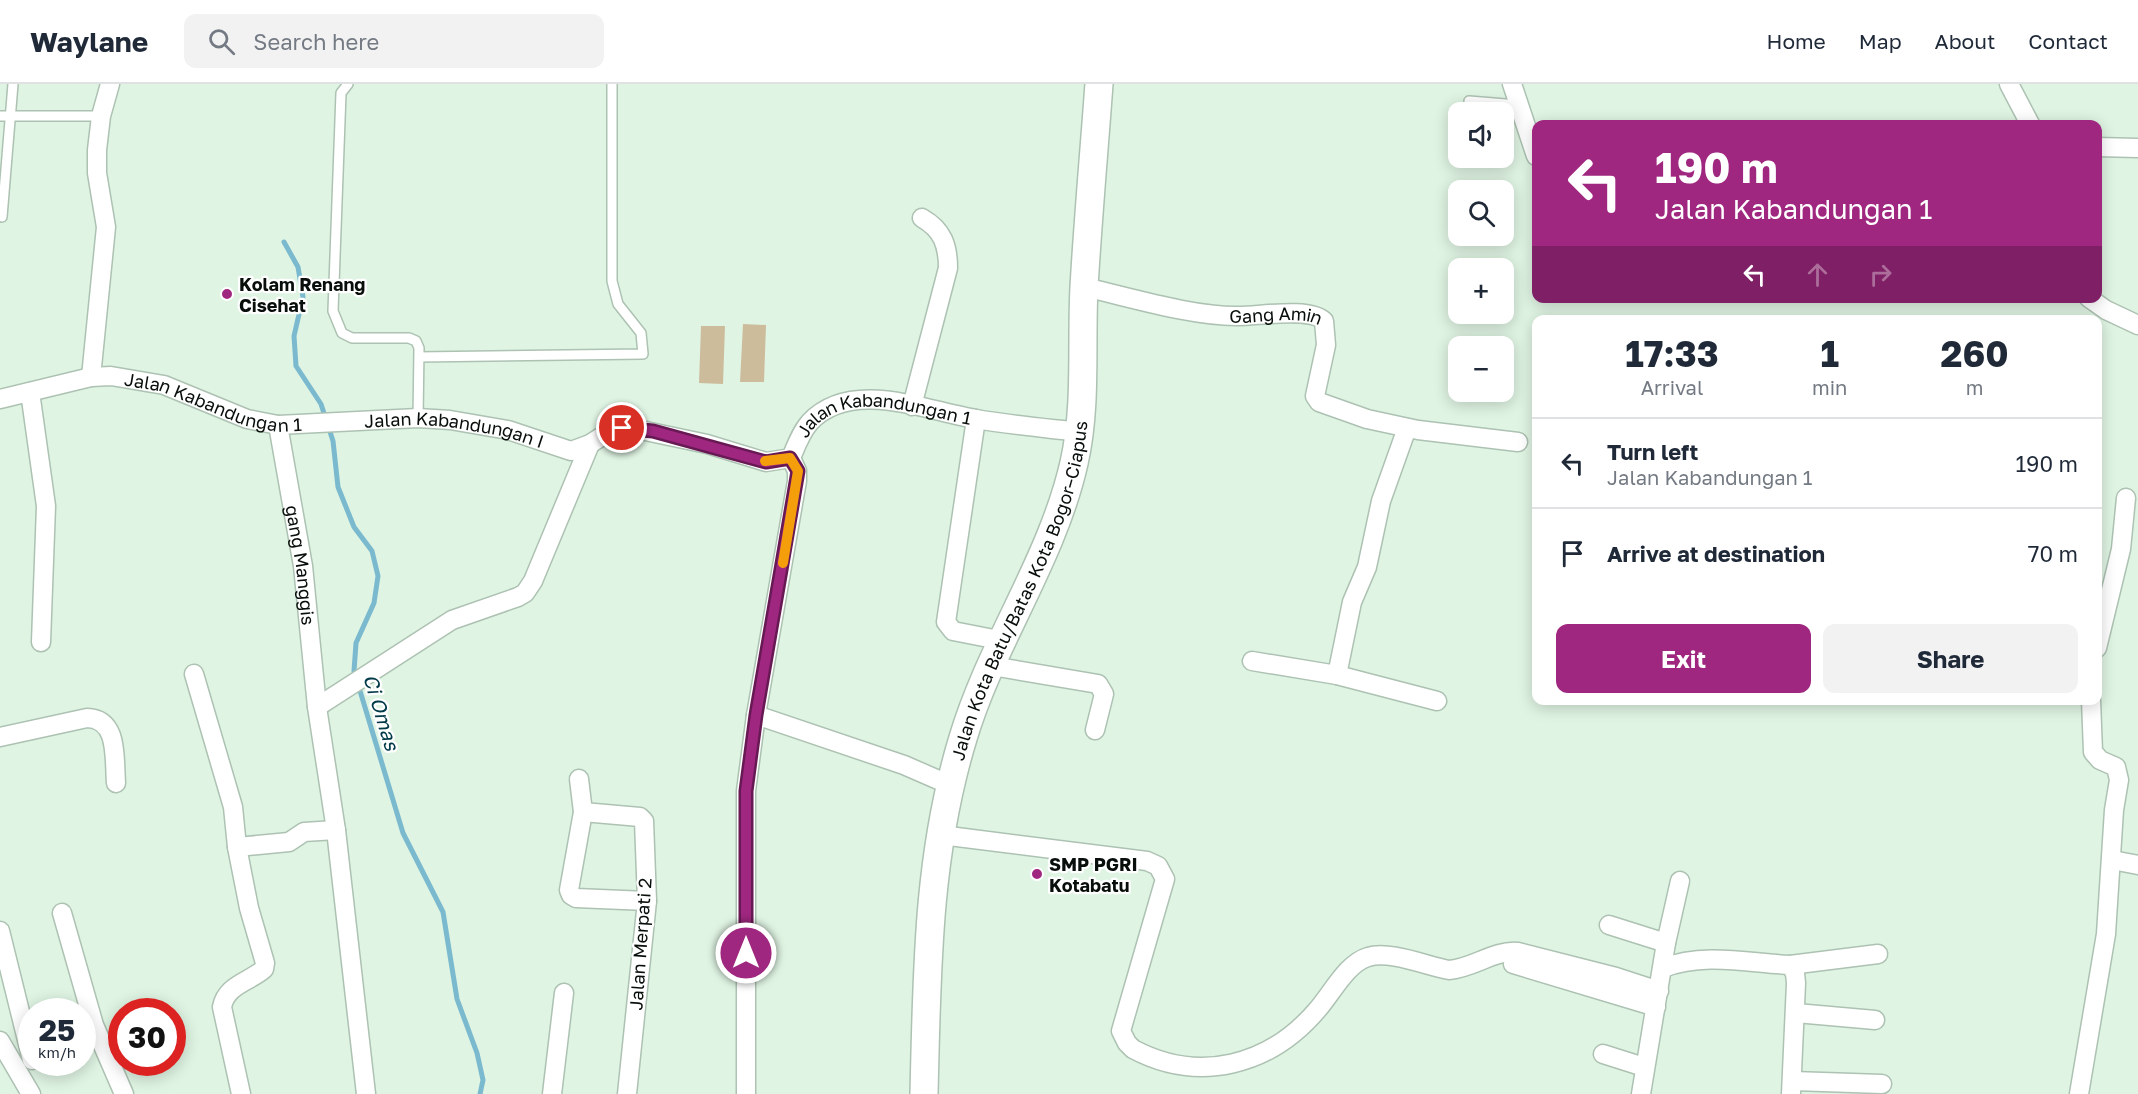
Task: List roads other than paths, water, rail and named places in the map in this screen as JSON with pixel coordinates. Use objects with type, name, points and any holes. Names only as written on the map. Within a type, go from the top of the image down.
[{"type":"main road","name":"Jalan Kota Batu/Batas Kota Bogor–Ciapus","points":[[924,1094],[929,921],[950,785],[963,737],[1057,520],[1067,490],[1080,432],[1084,287],[1099,84]]},
{"type":"street","points":[[91,377],[106,227],[97,173],[101,116],[110,84]]},
{"type":"street","points":[[1512,84],[1532,145]]},
{"type":"street","points":[[2009,84],[2028,120]]},
{"type":"street","points":[[2102,147],[2138,148]]},
{"type":"street","points":[[912,406],[948,268],[948,251],[942,235],[932,224],[922,218]]},
{"type":"street","name":"Gang Amin","points":[[1084,287],[1214,315],[1296,313],[1317,316],[1324,321],[1327,334],[1316,400],[1367,418],[1407,428],[1518,442]]},
{"type":"street","points":[[2096,303],[2138,325]]},
{"type":"street","name":"Jalan Kabandungan 1","points":[[0,399],[91,377],[111,376],[146,380],[182,391],[247,419],[278,426],[336,423]]},
{"type":"street","points":[[30,392],[46,506],[41,642]]},
{"type":"street","name":"Jalan Kabandungan 1","points":[[571,451],[590,444],[610,431],[636,429],[707,444],[766,462],[790,458],[805,429],[812,421],[832,408],[861,400],[912,406],[976,419],[1080,432]]},
{"type":"street","name":"Jalan Kabandungan I","points":[[336,423],[418,418],[483,425],[571,451]]},
{"type":"street","points":[[976,419],[946,622],[953,631],[1004,641]]},
{"type":"street","name":"gang Manggis","points":[[278,426],[303,566],[316,708],[336,830],[366,1094]]},
{"type":"street","points":[[1337,675],[1352,602],[1367,567],[1381,501],[1407,428]]},
{"type":"street","points":[[316,708],[452,620],[525,592],[533,581],[590,444]]},
{"type":"street","points":[[746,1094],[745,812],[756,715],[798,481],[798,471],[790,458]]},
{"type":"street","points":[[2102,627],[2121,549],[2126,498]]},
{"type":"street","points":[[1252,661],[1337,675],[1437,701]]},
{"type":"street","points":[[992,666],[1098,684],[1104,693],[1095,730]]},
{"type":"street","points":[[194,674],[233,807],[237,847],[249,908],[265,963],[264,969],[259,974],[231,990],[224,998],[222,1007],[241,1094]]},
{"type":"street","points":[[2079,1094],[2106,934],[2106,908],[2118,772],[2116,767],[2100,760],[2093,752],[2091,705]]},
{"type":"street","points":[[756,715],[894,762],[950,785]]},
{"type":"street","points":[[0,737],[87,718],[98,718],[106,724],[112,736],[116,783]]},
{"type":"street","points":[[579,779],[583,812],[569,890],[571,895],[576,898],[648,901]]},
{"type":"street","name":"Jalan Merpati 2","points":[[583,812],[643,818],[648,901],[627,1094]]},
{"type":"street","points":[[237,847],[289,842],[304,832],[336,830]]},
{"type":"street","points":[[941,835],[1147,861],[1158,866],[1165,879],[1121,1031],[1133,1048],[1182,1067],[1211,1068],[1246,1061],[1273,1046],[1298,1030],[1316,1012],[1353,965],[1373,956],[1449,970],[1503,952],[1518,952],[1616,976],[1657,999]]},
{"type":"street","points":[[2112,860],[2138,865]]},
{"type":"street","points":[[1641,1094],[1666,943],[1680,881]]},
{"type":"street","points":[[62,913],[94,1025],[124,1094]]},
{"type":"street","points":[[1609,925],[1666,943]]},
{"type":"street","points":[[0,931],[18,1004]]},
{"type":"street","points":[[1663,968],[1689,961],[1739,960],[1790,965],[1878,954]]},
{"type":"street","points":[[1513,964],[1657,999]]},
{"type":"street","points":[[1790,965],[1795,973],[1796,1013],[1792,1088],[1882,1084]]},
{"type":"street","points":[[552,1094],[564,993]]},
{"type":"street","points":[[1796,1013],[1875,1020]]},
{"type":"street","points":[[0,1041],[31,1094]]},
{"type":"street","points":[[1603,1053],[1644,1067]]},
{"type":"street","points":[[36,1076],[40,1094]]},
{"type":"lane","points":[[2,217],[5,116],[13,84]]},
{"type":"lane","points":[[348,84],[341,93],[333,310],[342,333],[352,338],[409,338],[416,341],[418,418]]},
{"type":"lane","points":[[418,357],[643,354],[641,333],[618,304],[612,281],[612,84]]},
{"type":"lane","points":[[1469,101],[1518,105]]},
{"type":"lane","points":[[5,116],[101,116]]},
{"type":"waterway","name":"Ci Omas","points":[[284,242],[298,267],[303,297],[294,336],[296,366],[321,404],[333,441],[338,487],[354,527],[372,551],[378,576],[374,603],[356,643],[354,671],[403,833],[443,912],[457,999],[477,1053],[483,1080],[480,1094]]},
{"type":"place","name":"Kolam Renang Cisehat","points":[[227,294]]},
{"type":"place","name":"SMP PGRI Kotabatu","points":[[1037,874]]}]
